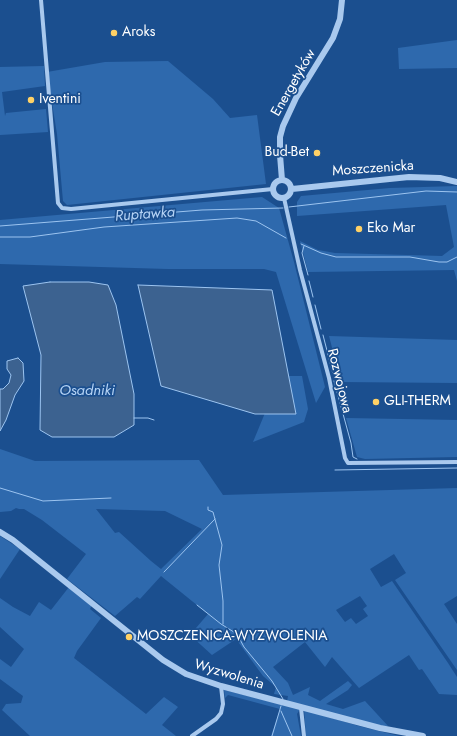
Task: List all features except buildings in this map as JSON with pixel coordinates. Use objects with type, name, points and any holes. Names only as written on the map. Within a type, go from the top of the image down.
[{"type":"street","points":[[41,0],[58,203],[62,208],[70,209],[273,189]]},
{"type":"street","name":"Energetyków","points":[[282,180],[280,137],[283,126],[296,98],[333,38],[340,19],[342,0]]},
{"type":"street","name":"Moszczenicka","points":[[292,189],[410,177],[440,178],[457,182]]},
{"type":"street","points":[[282,180],[288,182],[292,189],[290,195],[285,201],[276,196],[273,189],[275,184],[282,180]]},
{"type":"street","name":"Rozwojowa","points":[[285,201],[310,310],[329,378],[345,458],[348,463],[457,462]]},
{"type":"street","name":"Wyzwolenia","points":[[0,532],[13,540],[171,666],[186,674],[220,686],[301,708],[386,729],[423,736]]},
{"type":"street","points":[[192,736],[221,713],[223,704],[220,686]]},
{"type":"street","points":[[301,708],[304,736]]},
{"type":"shaded area","points":[[457,40],[457,68],[399,69],[398,48]]},
{"type":"shaded area","points":[[168,61],[213,99],[230,118],[257,115],[266,184],[67,205],[63,201],[57,134],[47,72],[105,62]]},
{"type":"shaded area","points":[[44,66],[45,86],[2,92],[5,116],[6,113],[46,109],[48,132],[0,135],[0,67]]},
{"type":"shaded area","points":[[457,186],[457,281],[454,270],[308,272],[300,241],[318,250],[335,253],[442,256],[454,247],[446,205],[297,216],[297,202],[301,196],[390,188]]},
{"type":"shaded area","points":[[262,197],[279,208],[294,262],[325,387],[316,403],[276,272],[264,269],[168,269],[0,264],[0,220]]},
{"type":"shaded area","points":[[329,336],[457,340],[457,383],[341,382]]},
{"type":"shaded area","points":[[287,376],[302,376],[308,409],[304,422],[253,442],[265,413]]},
{"type":"shaded area","points":[[346,418],[457,420],[457,457],[365,459],[357,457]]},
{"type":"shaded area","points":[[0,449],[35,461],[199,460],[223,495],[457,488],[457,596],[444,604],[457,624],[457,670],[395,580],[406,573],[394,554],[370,569],[381,587],[392,581],[457,677],[457,695],[439,694],[422,669],[419,670],[409,655],[359,688],[332,657],[325,667],[305,642],[273,667],[288,683],[293,695],[310,687],[308,695],[320,701],[348,681],[352,685],[348,690],[326,704],[343,709],[365,701],[388,726],[378,726],[287,702],[288,696],[274,694],[276,687],[263,676],[236,639],[212,655],[190,635],[208,614],[161,576],[140,599],[137,597],[115,616],[67,579],[86,554],[42,520],[24,509],[16,508],[11,511],[0,512]],"holes":[[[96,509],[165,511],[202,529],[161,569],[119,532],[115,533]],[[360,596],[367,606],[363,609],[368,616],[356,624],[351,618],[345,622],[336,610]]]},
{"type":"shaded area","points":[[0,536],[20,549],[0,579]]},
{"type":"shaded area","points":[[69,587],[92,605],[90,609],[101,618],[77,651],[74,658],[146,714],[164,697],[178,707],[162,725],[176,736],[30,736],[2,710],[6,704],[21,703],[23,696],[0,679],[0,659],[11,667],[24,649],[0,627],[0,598],[30,616],[39,602],[51,610]]},
{"type":"shaded area","points":[[224,690],[300,709],[297,714],[301,736],[271,736],[280,709],[228,695],[225,698]]},
{"type":"shaded area","points":[[304,710],[359,726],[399,736],[306,736]]},
{"type":"water","name":"Osadniki","points":[[50,282],[89,282],[108,285],[116,305],[134,394],[134,425],[114,437],[52,437],[40,430],[41,355],[23,286]]},
{"type":"water","points":[[138,285],[272,290],[296,414],[255,414],[161,386]]},
{"type":"water","points":[[18,358],[23,363],[24,381],[15,395],[6,420],[0,431],[0,389],[3,389],[9,383],[11,375],[7,369],[7,361]]},
{"type":"waterway","points":[[289,207],[426,191],[457,192]]},
{"type":"waterway","points":[[0,226],[202,210],[283,208]]},
{"type":"waterway","name":"Ruptawka","points":[[0,237],[30,237],[104,227],[237,218],[256,221],[286,238]]},
{"type":"waterway","name":"Ruptawka","points":[[301,244],[321,253],[336,257],[410,257],[439,262],[447,262],[457,257]]},
{"type":"waterway","points":[[304,246],[302,253],[308,275]]},
{"type":"waterway","points":[[309,281],[313,297]]},
{"type":"waterway","points":[[315,305],[321,329]]},
{"type":"waterway","points":[[323,335],[333,374]]},
{"type":"waterway","points":[[334,381],[351,443],[353,457],[357,459]]},
{"type":"waterway","points":[[134,418],[148,418],[154,420]]},
{"type":"waterway","points":[[335,470],[457,468]]},
{"type":"waterway","points":[[0,488],[43,501],[111,498]]},
{"type":"waterway","points":[[208,507],[208,510],[213,512],[222,545],[219,565],[223,601],[223,624]]},
{"type":"waterway","points":[[164,572],[215,519]]},
{"type":"waterway","points":[[197,605],[221,624],[237,634],[244,647],[272,681],[283,699]]},
{"type":"waterway","points":[[272,736],[281,706]]},
{"type":"waterway","points":[[281,711],[292,736]]},
{"type":"place","name":"Aroks","points":[[114,33]]},
{"type":"place","name":"Iventini","points":[[31,100]]},
{"type":"place","name":"Bud-Bet","points":[[317,153]]},
{"type":"place","name":"Eko Mar","points":[[359,229]]},
{"type":"place","name":"GLI-THERM","points":[[376,402]]},
{"type":"place","name":"MOSZCZENICA-WYZWOLENIA","points":[[129,637]]}]
